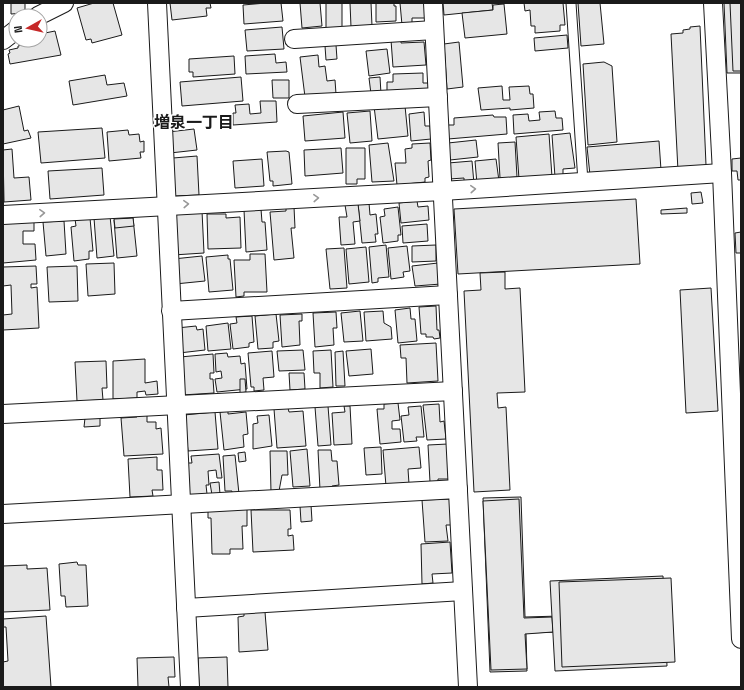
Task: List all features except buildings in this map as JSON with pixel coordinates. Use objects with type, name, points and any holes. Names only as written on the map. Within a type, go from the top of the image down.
[{"type":"street","points":[[48,11],[64,3]]},
{"type":"street","points":[[156,3],[190,687]]},
{"type":"street","points":[[433,3],[468,687]]},
{"type":"street","points":[[713,3],[722,173],[741,639]]},
{"type":"street","points":[[294,38],[434,30]]},
{"type":"street","points":[[297,104],[438,97]]},
{"type":"street","points":[[3,215],[442,191],[722,173]]},
{"type":"street","points":[[172,311],[448,294]]},
{"type":"street","points":[[3,414],[453,391]]},
{"type":"street","points":[[3,514],[458,489]]},
{"type":"street","points":[[186,608],[463,591]]},
{"type":"lane","points":[[571,3],[583,182]]},
{"type":"district","name":"増泉一丁目","points":[[194,122]]}]
